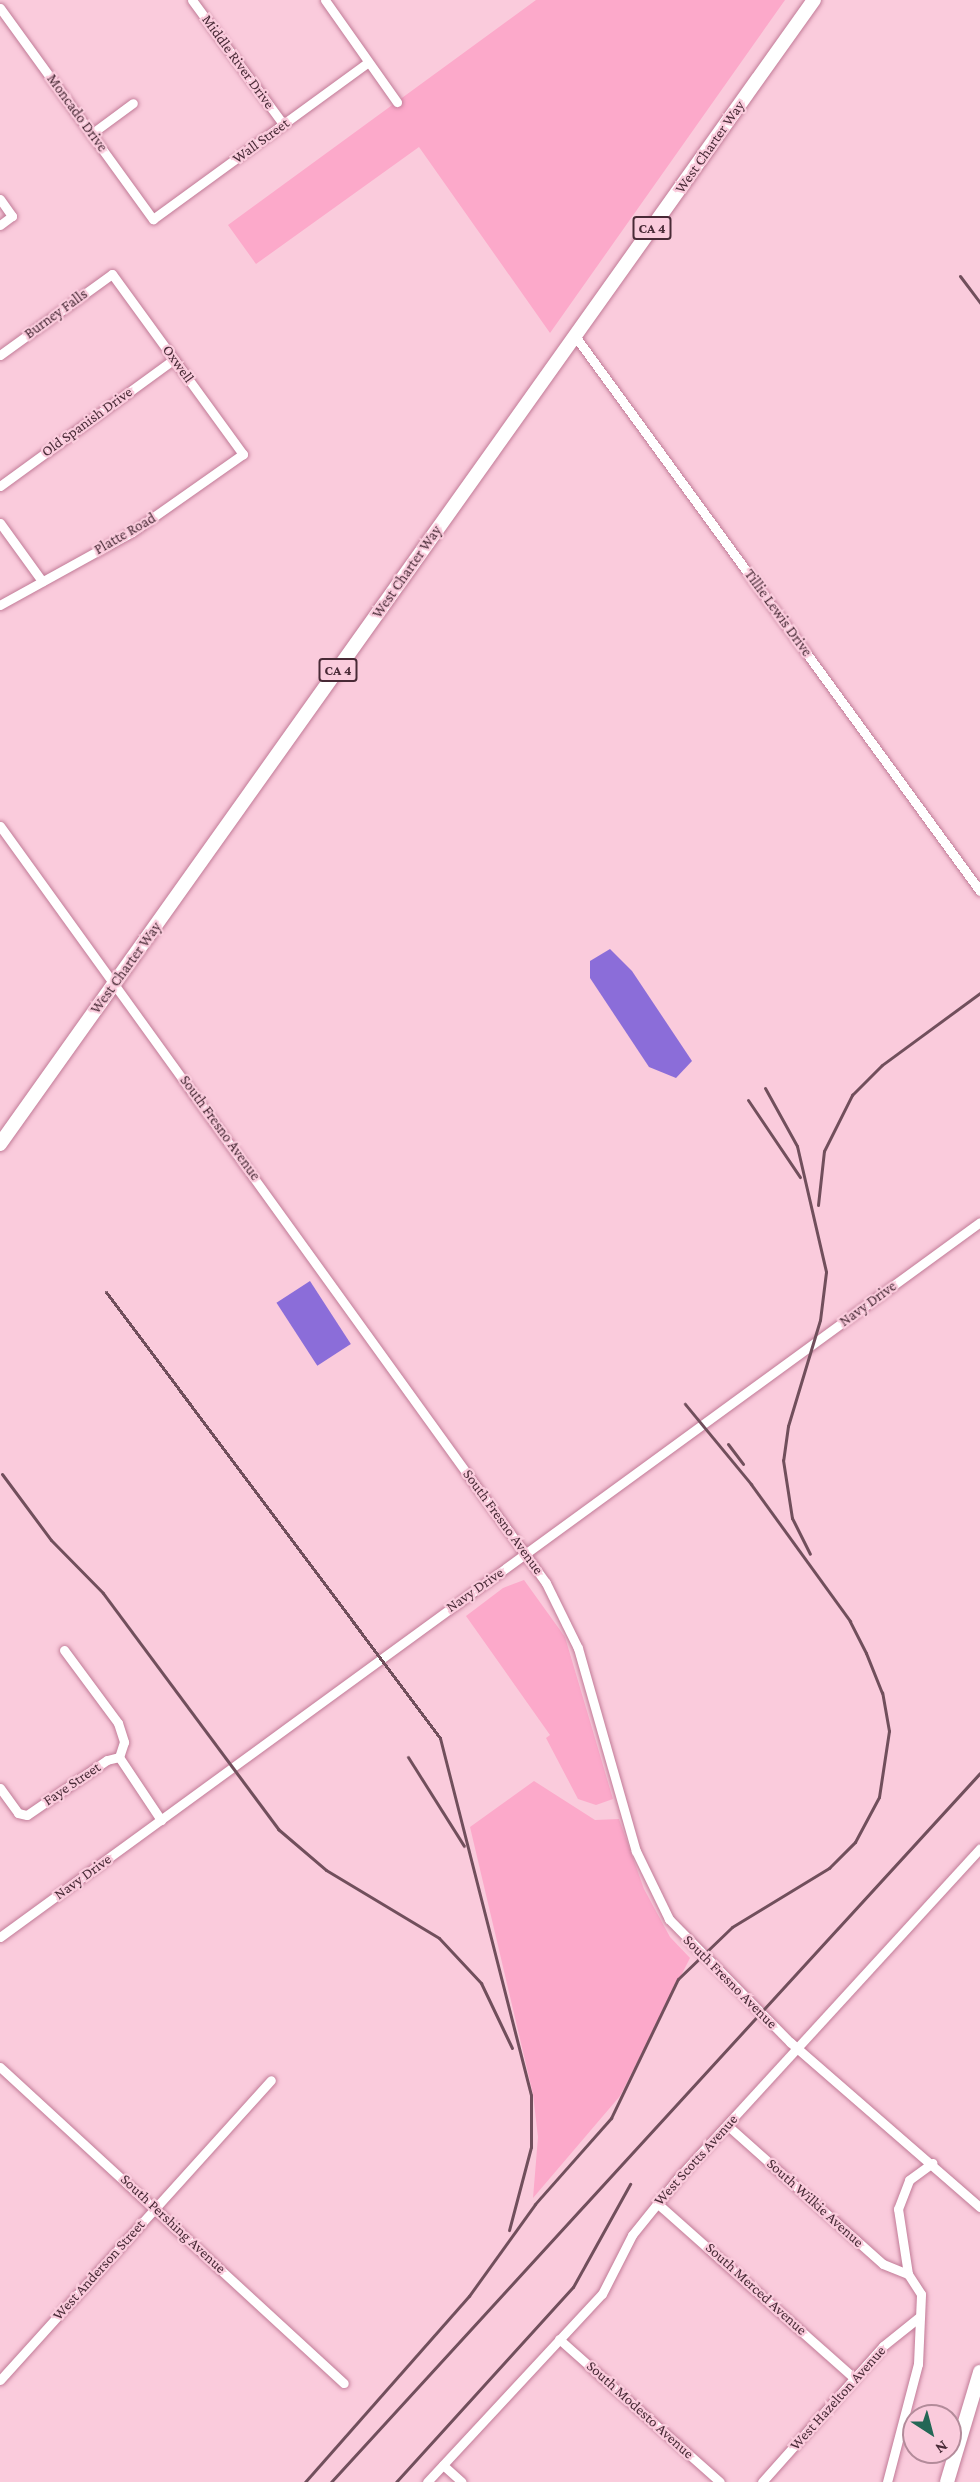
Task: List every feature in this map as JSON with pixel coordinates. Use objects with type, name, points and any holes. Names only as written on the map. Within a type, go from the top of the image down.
[{"type":"highway","name":"West Charter Way","points":[[0,1144],[814,0]]},
{"type":"highway","points":[[947,2482],[980,2372]]},
{"type":"street","name":"Middle River Drive","points":[[192,0],[283,124]]},
{"type":"street","points":[[325,0],[397,102]]},
{"type":"street","name":"Moncado Drive","points":[[0,8],[153,219]]},
{"type":"street","name":"Wall Street","points":[[153,219],[368,62]]},
{"type":"street","points":[[91,134],[134,103]]},
{"type":"street","points":[[0,199],[12,216],[0,225]]},
{"type":"street","name":"Burney Falls","points":[[0,355],[112,274]]},
{"type":"street","name":"Oxwell","points":[[112,274],[243,454]]},
{"type":"street","name":"Tillie Lewis Drive","points":[[575,336],[980,891]]},
{"type":"street","name":"Old Spanish Drive","points":[[0,486],[174,359]]},
{"type":"street","name":"Platte Road","points":[[0,605],[156,517],[243,454]]},
{"type":"street","points":[[0,523],[42,581]]},
{"type":"street","name":"South Fresno Avenue","points":[[0,826],[527,1553],[578,1648],[624,1812],[652,1889],[700,1955],[797,2048],[980,2207]]},
{"type":"street","name":"Navy Drive","points":[[0,1937],[980,1222]]},
{"type":"street","points":[[64,1650],[118,1724],[124,1743],[119,1757],[161,1820]]},
{"type":"street","name":"Faye Street","points":[[0,1788],[18,1813],[27,1815],[107,1760],[119,1757]]},
{"type":"street","name":"West Scotts Avenue","points":[[427,2482],[612,2281],[632,2235],[657,2203],[980,1849]]},
{"type":"street","name":"South Pershing Avenue","points":[[0,2067],[344,2383]]},
{"type":"street","name":"West Anderson Street","points":[[0,2380],[271,2080]]},
{"type":"street","name":"South Wilkie Avenue","points":[[727,2125],[884,2264],[908,2274]]},
{"type":"street","points":[[887,2482],[918,2364],[918,2318],[921,2294],[908,2274],[898,2209],[909,2180],[932,2163]]},
{"type":"street","name":"South Merced Avenue","points":[[657,2203],[854,2378]]},
{"type":"street","name":"West Hazelton Avenue","points":[[762,2482],[854,2378],[918,2318]]},
{"type":"street","name":"South Modesto Avenue","points":[[558,2339],[720,2482]]},
{"type":"street","points":[[443,2465],[462,2482]]},
{"type":"shaded area","points":[[536,0],[785,0],[550,333],[419,147],[256,264],[228,225]]},
{"type":"shaded area","points":[[610,949],[632,971],[692,1061],[676,1078],[649,1067],[590,978],[590,961]]},
{"type":"shaded area","points":[[310,1281],[351,1344],[317,1366],[276,1303]]},
{"type":"shaded area","points":[[524,1580],[565,1637],[613,1799],[596,1805],[578,1799],[546,1738],[550,1735],[466,1616],[503,1588]]},
{"type":"shaded area","points":[[534,1781],[595,1820],[619,1819],[644,1889],[670,1937],[690,1958],[620,2096],[533,2198],[538,2137],[533,2094],[470,1827]]},
{"type":"railway","points":[[960,276],[980,303]]},
{"type":"railway","points":[[818,1205],[824,1151],[852,1095],[882,1065],[980,993]]},
{"type":"railway","points":[[765,1088],[797,1146],[826,1272],[820,1320],[788,1426],[783,1460],[792,1518],[810,1554]]},
{"type":"railway","points":[[748,1100],[800,1177]]},
{"type":"railway","points":[[106,1292],[440,1738],[531,2095],[531,2147],[509,2230]]},
{"type":"railway","points":[[305,2482],[469,2296],[535,2204],[611,2118],[678,1979],[732,1927],[829,1868],[855,1842],[879,1797],[889,1731],[882,1693],[866,1653],[850,1621],[751,1484],[685,1404]]},
{"type":"railway","points":[[728,1444],[743,1464]]},
{"type":"railway","points":[[2,1474],[51,1540],[103,1593],[278,1829],[326,1870],[439,1938],[481,1983],[512,2048]]},
{"type":"railway","points":[[408,1757],[464,1846]]},
{"type":"railway","points":[[331,2482],[980,1773]]},
{"type":"railway","points":[[396,2482],[573,2287],[630,2184]]}]
